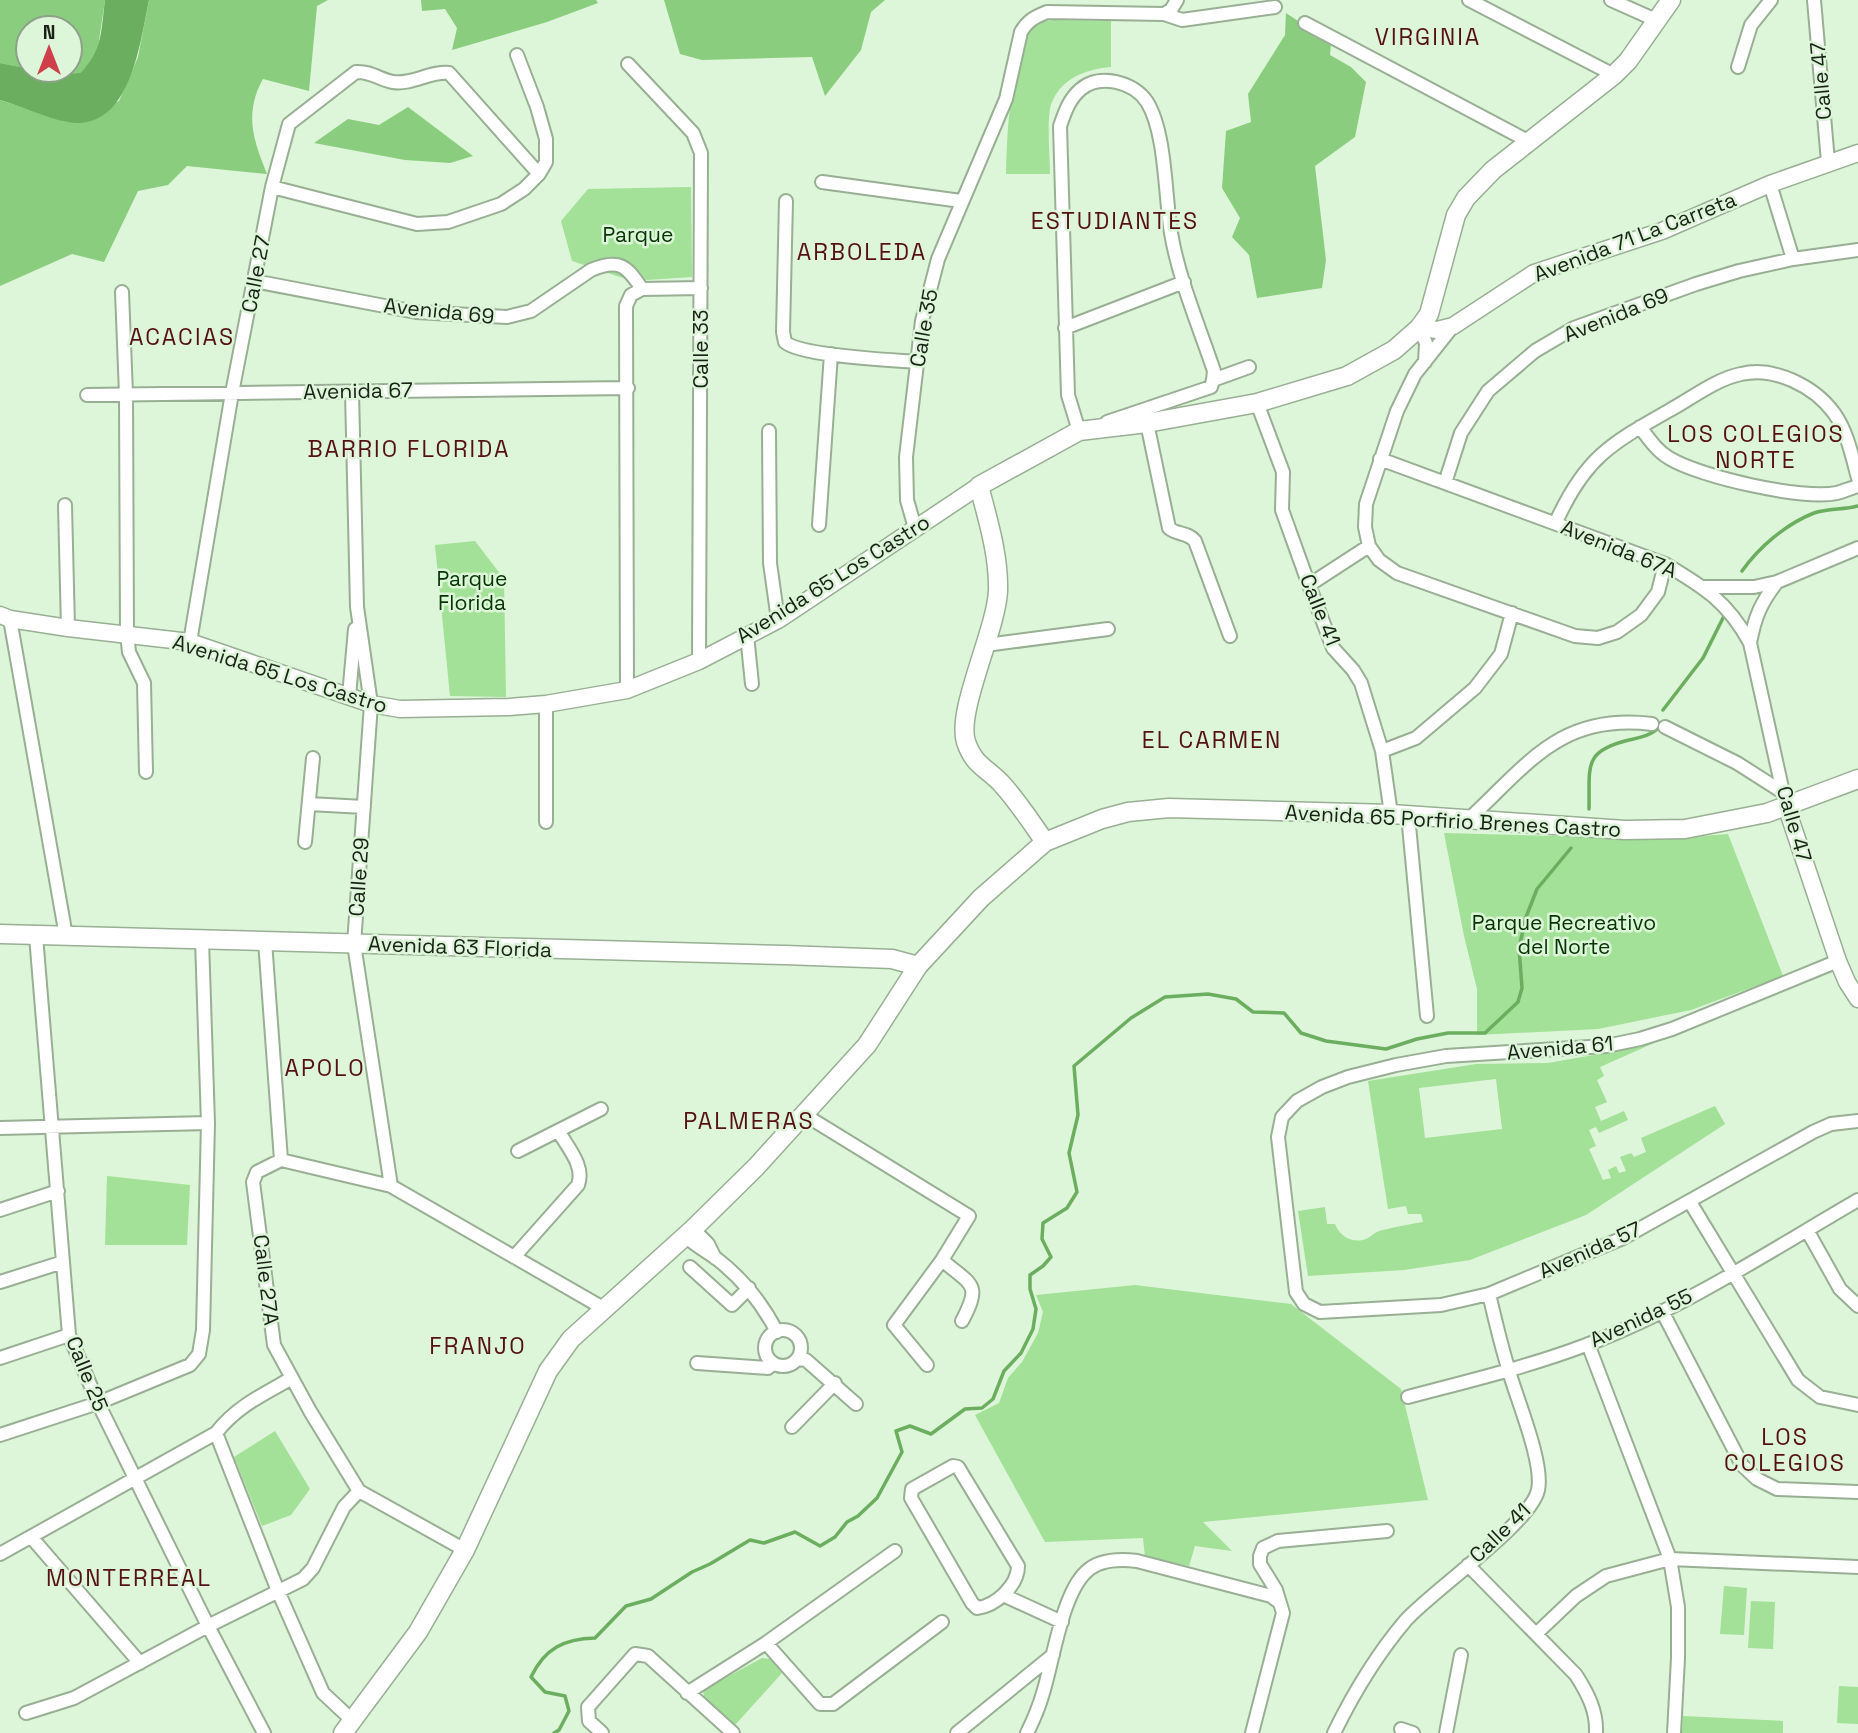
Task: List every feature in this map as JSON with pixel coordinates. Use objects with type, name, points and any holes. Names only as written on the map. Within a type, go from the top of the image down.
[{"type":"main road","points":[[1079,431],[1147,423],[1257,403],[1346,376],[1394,350],[1419,328],[1429,314],[1457,215],[1465,198],[1528,141],[1614,75],[1628,61],[1671,0]]},
{"type":"main road","name":"Avenida 65 Los Castro","points":[[979,486],[1079,431]]},
{"type":"main road","points":[[979,486],[996,558],[998,591],[993,621],[966,713],[965,739],[983,770],[998,780],[1045,842]]},
{"type":"main road","name":"Avenida 65 Porfirio Brenes Castro","points":[[348,1727],[418,1633],[465,1550],[548,1371],[571,1339],[689,1232],[805,1115],[867,1045],[918,966],[981,898],[1045,842],[1102,819],[1128,812],[1160,809],[1400,814],[1625,830],[1685,829],[1858,779]]},
{"type":"main road","name":"Avenida 63 Florida","points":[[0,934],[892,959],[918,966]]},
{"type":"main road","points":[[892,959],[900,974],[902,990]]},
{"type":"street","points":[[1164,14],[1171,10],[1177,0]]},
{"type":"street","points":[[1469,0],[1614,75]]},
{"type":"street","points":[[1611,0],[1658,21]]},
{"type":"street","points":[[1738,67],[1751,26],[1771,0]]},
{"type":"street","name":"Calle 47","points":[[1814,0],[1828,162]]},
{"type":"street","points":[[1164,14],[1182,20],[1275,7]]},
{"type":"street","name":"Calle 35","points":[[915,528],[907,499],[906,457],[922,321],[938,259],[1006,100],[1021,32],[1031,19],[1047,12],[1164,14]]},
{"type":"street","points":[[1305,23],[1528,141]]},
{"type":"street","points":[[272,187],[417,224],[457,220],[501,204],[524,189],[539,174],[545,162],[546,139],[517,55]]},
{"type":"street","name":"Calle 33","points":[[628,64],[693,133],[702,164],[699,661]]},
{"type":"street","name":"Calle 27","points":[[190,642],[232,393],[272,187],[289,124],[356,72],[367,71],[392,82],[441,72],[449,73],[539,174]]},
{"type":"street","points":[[1111,81],[1131,86],[1146,101],[1156,124],[1172,235],[1184,282],[1214,371],[1211,387],[1079,431],[1068,395],[1060,126],[1067,106],[1082,88],[1096,82],[1111,81]]},
{"type":"street","name":"Avenida 71 La Carreta","points":[[1419,328],[1437,330],[1452,326],[1534,273],[1662,231],[1770,184],[1858,153]]},
{"type":"street","points":[[822,182],[961,201]]},
{"type":"street","points":[[1770,184],[1793,259]]},
{"type":"street","points":[[786,201],[785,342],[793,347],[831,354],[917,362]]},
{"type":"street","name":"Avenida 69","points":[[1445,483],[1461,433],[1488,391],[1535,351],[1574,328],[1696,284],[1793,259],[1858,250]]},
{"type":"street","name":"Avenida 69","points":[[254,281],[416,312],[507,317],[531,311],[601,266],[622,266],[633,274],[637,292]]},
{"type":"street","points":[[1065,328],[1184,282]]},
{"type":"street","points":[[627,690],[626,306],[637,292],[701,288]]},
{"type":"street","points":[[122,292],[126,394],[127,634],[129,652],[144,683],[146,772]]},
{"type":"street","points":[[1452,326],[1415,374],[1397,411],[1380,459],[1366,504],[1365,527],[1369,546],[1379,560],[1397,573],[1575,636],[1598,638],[1617,632],[1641,615],[1658,592],[1665,564]]},
{"type":"street","points":[[1419,328],[1426,343],[1425,363]]},
{"type":"street","points":[[819,525],[831,354]]},
{"type":"street","points":[[1213,380],[1249,366]]},
{"type":"street","points":[[1556,522],[1567,496],[1594,459],[1640,427],[1721,381],[1741,374],[1761,372],[1776,375],[1812,392],[1835,414],[1858,478]]},
{"type":"street","name":"Avenida 67","points":[[87,395],[628,388]]},
{"type":"street","name":"Calle 29","points":[[349,696],[357,607],[352,391]]},
{"type":"street","name":"Calle 41","points":[[1257,403],[1283,472],[1282,510],[1333,648],[1353,670],[1360,683],[1400,814],[1427,1016]]},
{"type":"street","points":[[1147,423],[1169,528],[1173,532],[1192,536],[1195,541],[1230,636]]},
{"type":"street","points":[[1640,427],[1654,446],[1667,457],[1695,472],[1795,493],[1836,493],[1858,486]]},
{"type":"street","points":[[769,431],[770,563],[778,620]]},
{"type":"street","name":"Avenida 67A","points":[[1380,459],[1665,564],[1704,587]]},
{"type":"street","name":"Avenida 65 Los Castro","points":[[5,617],[68,628],[190,642],[371,704],[400,709],[546,704],[627,690],[699,661],[778,620],[979,486]]},
{"type":"street","points":[[65,505],[68,628]]},
{"type":"street","points":[[1309,585],[1369,546]]},
{"type":"street","points":[[1704,587],[1754,587],[1777,582],[1858,548]]},
{"type":"street","name":"Calle 47","points":[[1750,643],[1754,619],[1777,582]]},
{"type":"street","name":"Calle 47","points":[[1704,587],[1723,602],[1739,621],[1750,643],[1785,800],[1838,961],[1858,999]]},
{"type":"street","name":"Calle 29","points":[[357,607],[371,704],[355,944],[391,1186]]},
{"type":"street","points":[[1382,751],[1416,738],[1475,688],[1501,654],[1512,613]]},
{"type":"street","points":[[5,617],[66,936]]},
{"type":"street","points":[[986,645],[1108,629]]},
{"type":"street","points":[[747,635],[752,684]]},
{"type":"street","points":[[546,704],[546,822]]},
{"type":"street","points":[[1469,819],[1547,746],[1567,734],[1614,722],[1659,726],[1737,763],[1785,800]]},
{"type":"street","points":[[305,842],[313,758]]},
{"type":"street","points":[[309,804],[364,807]]},
{"type":"street","name":"Calle 25","points":[[36,936],[69,1335],[98,1403],[264,1733]]},
{"type":"street","points":[[0,1435],[98,1403],[170,1375],[190,1365],[199,1354],[203,1330],[208,1123],[202,940]]},
{"type":"street","points":[[265,942],[281,1160],[391,1186],[603,1308]]},
{"type":"street","name":"Avenida 61","points":[[1304,1304],[1296,1292],[1278,1138],[1282,1117],[1297,1101],[1348,1077],[1396,1065],[1446,1056],[1606,1046],[1640,1039],[1672,1029],[1838,961]]},
{"type":"street","points":[[518,1151],[601,1109]]},
{"type":"street","points":[[805,1115],[969,1216],[942,1260],[894,1325],[927,1366]]},
{"type":"street","name":"Avenida 57","points":[[1304,1304],[1320,1312],[1349,1312],[1441,1305],[1489,1294],[1623,1238],[1812,1132],[1831,1124],[1858,1121]]},
{"type":"street","points":[[0,1128],[208,1123]]},
{"type":"street","points":[[514,1257],[578,1185],[581,1178],[577,1161],[558,1132]]},
{"type":"street","name":"Calle 27A","points":[[281,1160],[257,1172],[253,1182],[274,1345],[359,1490],[465,1550]]},
{"type":"street","points":[[0,1210],[58,1191]]},
{"type":"street","name":"Avenida 55","points":[[1408,1397],[1508,1371],[1588,1344],[1662,1311],[1858,1200]]},
{"type":"street","points":[[1690,1202],[1798,1380],[1820,1397],[1858,1405]]},
{"type":"street","points":[[1807,1230],[1840,1289],[1853,1303]]},
{"type":"street","points":[[689,1232],[708,1244],[715,1258],[749,1288],[765,1309],[777,1332]]},
{"type":"street","points":[[942,1260],[970,1284],[973,1290],[973,1299],[962,1321]]},
{"type":"street","points":[[0,1282],[63,1262]]},
{"type":"street","points":[[690,1267],[732,1305],[749,1288]]},
{"type":"street","name":"Calle 41","points":[[1334,1733],[1356,1693],[1405,1621],[1424,1601],[1520,1519],[1534,1502],[1538,1489],[1535,1459],[1508,1371],[1489,1294]]},
{"type":"street","points":[[1662,1311],[1742,1465],[1757,1479],[1777,1489],[1858,1492]]},
{"type":"street","points":[[777,1332],[790,1332],[795,1335],[801,1347],[797,1359],[788,1365],[773,1363],[766,1354],[766,1343],[777,1332]]},
{"type":"street","points":[[0,1358],[69,1335]]},
{"type":"street","points":[[1588,1344],[1670,1559],[1678,1607],[1674,1733]]},
{"type":"street","points":[[797,1359],[806,1360],[856,1404]]},
{"type":"street","points":[[697,1363],[768,1368],[773,1363]]},
{"type":"street","points":[[0,1554],[216,1433],[227,1419],[245,1404],[292,1378]]},
{"type":"street","points":[[792,1427],[835,1383]]},
{"type":"street","points":[[216,1433],[278,1591],[323,1693],[348,1727]]},
{"type":"street","points":[[953,1466],[958,1466],[1018,1566],[1015,1581],[1003,1595],[984,1607],[977,1608],[972,1603],[911,1498],[912,1489],[953,1466]]},
{"type":"street","points":[[26,1713],[74,1698],[208,1626],[303,1579],[313,1568],[344,1507],[359,1490]]},
{"type":"street","points":[[1252,1733],[1283,1613],[1276,1590],[1261,1564],[1260,1556],[1266,1546],[1278,1541],[1387,1531]]},
{"type":"street","points":[[32,1538],[140,1663]]},
{"type":"street","points":[[687,1693],[766,1643],[895,1551]]},
{"type":"street","points":[[1027,1733],[1043,1695],[1073,1588],[1087,1570],[1120,1559],[1137,1561],[1271,1596],[1280,1603]]},
{"type":"street","points":[[1536,1633],[1576,1596],[1606,1576],[1670,1559],[1858,1567]]},
{"type":"street","points":[[1468,1565],[1576,1675],[1589,1695],[1597,1720],[1597,1733]]},
{"type":"street","points":[[1003,1595],[1062,1622]]},
{"type":"street","points":[[766,1643],[820,1704],[826,1705],[833,1704],[942,1622]]},
{"type":"street","points":[[602,1733],[589,1721],[588,1707],[635,1654],[642,1653],[733,1733]]},
{"type":"street","points":[[957,1733],[1053,1655]]},
{"type":"street","points":[[1446,1733],[1461,1655]]},
{"type":"green space","points":[[1054,20],[1111,21],[1111,67],[1076,76],[1056,94],[1049,116],[1050,174],[1006,174],[1011,99],[1024,39],[1035,24]]},
{"type":"green space","name":"Parque","points":[[691,187],[692,277],[632,281],[572,261],[561,221],[588,189]]},
{"type":"green space","name":"Parque Florida","points":[[475,541],[504,579],[506,697],[450,696],[435,545]]},
{"type":"green space","name":"Parque Recreativo del Norte","points":[[1444,833],[1666,839],[1728,834],[1783,976],[1691,1010],[1598,1029],[1477,1035],[1477,989]]},
{"type":"green space","points":[[1683,1030],[1600,1067],[1604,1076],[1597,1080],[1607,1102],[1595,1107],[1601,1121],[1624,1111],[1628,1120],[1599,1133],[1596,1127],[1589,1130],[1596,1146],[1589,1149],[1603,1180],[1611,1178],[1608,1170],[1616,1166],[1619,1173],[1626,1171],[1620,1157],[1631,1153],[1634,1157],[1646,1152],[1641,1138],[1715,1106],[1725,1124],[1586,1215],[1470,1260],[1404,1270],[1308,1276],[1298,1211],[1325,1207],[1327,1224],[1335,1224],[1344,1236],[1358,1241],[1376,1232],[1423,1222],[1421,1214],[1408,1214],[1406,1206],[1388,1209],[1368,1081],[1476,1064],[1548,1063],[1605,1053]],"holes":[[[1496,1079],[1502,1129],[1425,1138],[1419,1088]]]},
{"type":"green space","points":[[107,1176],[190,1185],[187,1245],[105,1245]]},
{"type":"green space","points":[[1135,1285],[1291,1304],[1401,1389],[1428,1500],[1203,1522],[1232,1551],[1195,1546],[1189,1566],[1145,1557],[1143,1538],[1045,1542],[975,1415],[999,1403],[1008,1378],[1022,1362],[1038,1333],[1043,1312],[1036,1295]]},
{"type":"green space","points":[[275,1431],[310,1489],[291,1515],[262,1526],[234,1457]]},
{"type":"green space","points":[[1724,1586],[1747,1588],[1744,1635],[1720,1634]]},
{"type":"green space","points":[[1751,1601],[1775,1602],[1773,1649],[1748,1648]]},
{"type":"green space","points":[[762,1658],[770,1659],[782,1673],[735,1725],[705,1701],[703,1690]]},
{"type":"green space","points":[[1839,1686],[1858,1687],[1858,1724],[1837,1723]]},
{"type":"green space","points":[[1683,1716],[1783,1721],[1783,1733],[1682,1733]]},
{"type":"shaded area","points":[[0,0],[105,0],[98,47],[92,61],[84,69],[84,14],[14,14],[14,66],[0,63]]},
{"type":"shaded area","points":[[105,0],[149,0],[136,60],[119,100],[106,114],[89,122],[68,122],[0,100],[0,63],[14,66],[14,84],[84,84],[84,69],[97,48]]},
{"type":"shaded area","points":[[149,0],[328,0],[317,6],[309,91],[263,79],[257,91],[252,115],[253,127],[267,174],[187,166],[168,185],[138,191],[104,262],[72,254],[0,286],[0,100],[68,122],[119,101],[138,57]]},
{"type":"shaded area","points":[[421,0],[596,0],[598,3],[547,22],[452,50],[457,28],[445,9],[422,11]]},
{"type":"shaded area","points":[[664,0],[885,0],[871,12],[861,50],[825,96],[812,57],[702,60],[680,54]]},
{"type":"shaded area","points":[[1286,13],[1331,43],[1330,55],[1351,67],[1366,82],[1355,137],[1315,166],[1326,260],[1322,288],[1257,298],[1249,255],[1232,237],[1240,218],[1222,188],[1226,131],[1251,122],[1248,94],[1285,35]]},
{"type":"shaded area","points":[[408,107],[473,156],[450,163],[405,160],[314,143],[348,119],[379,125]]},
{"type":"waterway","points":[[1742,571],[1756,553],[1793,523],[1819,511],[1858,506]]},
{"type":"waterway","points":[[1663,710],[1703,658],[1725,614]]},
{"type":"waterway","points":[[1589,809],[1590,772],[1596,756],[1614,744],[1645,736],[1659,728]]},
{"type":"waterway","points":[[554,1733],[559,1730],[569,1711],[565,1696],[545,1692],[531,1677],[549,1652],[574,1640],[595,1638],[626,1606],[651,1599],[692,1572],[750,1540],[764,1543],[795,1532],[820,1546],[835,1537],[847,1522],[858,1516],[877,1498],[902,1452],[896,1431],[910,1426],[931,1434],[965,1409],[982,1408],[993,1399],[1004,1371],[1021,1353],[1033,1329],[1036,1309],[1030,1289],[1030,1275],[1051,1257],[1042,1239],[1043,1223],[1067,1208],[1077,1192],[1069,1153],[1078,1115],[1074,1066],[1131,1018],[1165,997],[1208,994],[1236,999],[1253,1012],[1284,1013],[1301,1033],[1326,1041],[1386,1049],[1448,1033],[1485,1033],[1518,1002],[1522,988],[1519,948],[1526,917],[1537,889],[1571,848]]},
{"type":"district","name":"VIRGINIA","points":[[1428,37]]},
{"type":"district","name":"ESTUDIANTES","points":[[1115,221]]},
{"type":"district","name":"ARBOLEDA","points":[[862,252]]},
{"type":"district","name":"ACACIAS","points":[[182,337]]},
{"type":"district","name":"LOS COLEGIOS NORTE","points":[[1756,447]]},
{"type":"district","name":"BARRIO FLORIDA","points":[[409,449]]},
{"type":"district","name":"EL CARMEN","points":[[1212,740]]},
{"type":"district","name":"APOLO","points":[[325,1068]]},
{"type":"district","name":"PALMERAS","points":[[749,1121]]},
{"type":"district","name":"FRANJO","points":[[478,1346]]},
{"type":"district","name":"LOS COLEGIOS","points":[[1785,1450]]},
{"type":"district","name":"MONTERREAL","points":[[129,1578]]}]
